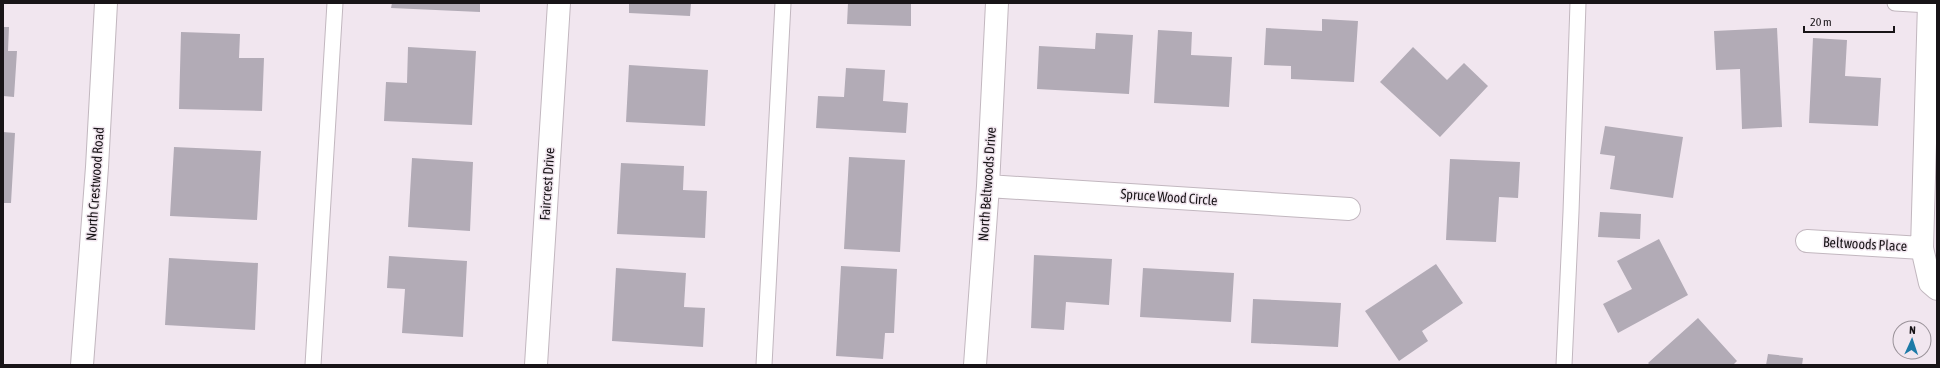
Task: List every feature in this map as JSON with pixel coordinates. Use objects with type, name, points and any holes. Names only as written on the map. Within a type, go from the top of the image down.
[{"type":"street","name":"North Crestwood Road","points":[[82,365],[106,3]]},
{"type":"street","name":"Faircrest Drive","points":[[536,365],[559,3]]},
{"type":"street","name":"North Beltwoods Drive","points":[[975,365],[988,186],[997,3]]},
{"type":"street","points":[[1929,4],[1922,248],[1930,283],[1937,288]]},
{"type":"street","name":"Spruce Wood Circle","points":[[988,186],[1349,208]]},
{"type":"street","name":"Beltwoods Place","points":[[1808,241],[1922,248]]},
{"type":"lane","points":[[313,365],[335,3]]},
{"type":"lane","points":[[764,365],[784,3]]},
{"type":"lane","points":[[1564,365],[1572,204],[1578,3]]},
{"type":"lane","points":[[1895,3],[1929,4]]},
{"type":"building","points":[[392,3],[480,3],[480,12],[391,8]]},
{"type":"building","points":[[629,3],[691,3],[690,16],[629,13]]},
{"type":"building","points":[[848,3],[911,3],[911,26],[847,24]]},
{"type":"building","points":[[1322,19],[1358,21],[1354,82],[1291,79],[1291,66],[1264,65],[1266,28],[1322,31]]},
{"type":"building","points":[[3,27],[9,27],[8,51],[17,51],[14,97],[3,96]]},
{"type":"building","points":[[1777,28],[1782,127],[1742,129],[1740,69],[1716,70],[1714,31]]},
{"type":"building","points":[[1158,30],[1192,32],[1191,55],[1232,57],[1229,107],[1154,103]]},
{"type":"building","points":[[181,32],[240,34],[239,58],[264,58],[262,111],[179,109]]},
{"type":"building","points":[[1096,33],[1133,35],[1129,94],[1037,89],[1039,46],[1095,49]]},
{"type":"building","points":[[1813,38],[1847,40],[1845,76],[1881,78],[1878,126],[1809,123]]},
{"type":"building","points":[[408,47],[476,51],[472,125],[384,121],[386,82],[407,83]]},
{"type":"building","points":[[1413,47],[1447,80],[1464,63],[1488,86],[1440,137],[1380,82]]},
{"type":"building","points":[[629,65],[708,70],[705,126],[626,122]]},
{"type":"building","points":[[846,68],[885,70],[883,101],[908,103],[906,133],[816,128],[818,96],[844,97]]},
{"type":"building","points":[[1605,126],[1683,137],[1673,198],[1610,189],[1615,156],[1600,154]]},
{"type":"building","points":[[3,132],[15,133],[11,203],[3,203]]},
{"type":"building","points":[[174,147],[261,151],[257,220],[170,216]]},
{"type":"building","points":[[849,157],[905,160],[900,252],[844,249]]},
{"type":"building","points":[[412,158],[473,162],[470,231],[408,227]]},
{"type":"building","points":[[1450,159],[1520,162],[1518,198],[1499,197],[1496,242],[1446,240]]},
{"type":"building","points":[[621,163],[684,166],[683,190],[707,191],[705,238],[617,234]]},
{"type":"building","points":[[1600,212],[1641,214],[1640,239],[1598,237]]},
{"type":"building","points":[[1659,239],[1688,295],[1618,333],[1603,304],[1632,289],[1617,261]]},
{"type":"building","points":[[1034,255],[1112,259],[1109,305],[1066,302],[1064,330],[1031,328]]},
{"type":"building","points":[[389,256],[467,261],[463,337],[402,333],[405,289],[387,288]]},
{"type":"building","points":[[169,258],[258,263],[255,330],[165,325]]},
{"type":"building","points":[[1436,264],[1463,303],[1422,331],[1428,341],[1399,361],[1365,311]]},
{"type":"building","points":[[841,266],[897,269],[894,333],[885,333],[883,359],[836,356]]},
{"type":"building","points":[[616,268],[686,273],[684,307],[705,308],[703,347],[612,341]]},
{"type":"building","points":[[1143,268],[1234,273],[1231,322],[1140,317]]},
{"type":"building","points":[[1253,299],[1341,303],[1338,347],[1251,343]]},
{"type":"building","points":[[1698,318],[1737,361],[1733,365],[1650,365],[1648,363]]},
{"type":"building","points":[[1768,354],[1803,358],[1802,365],[1766,365]]}]
